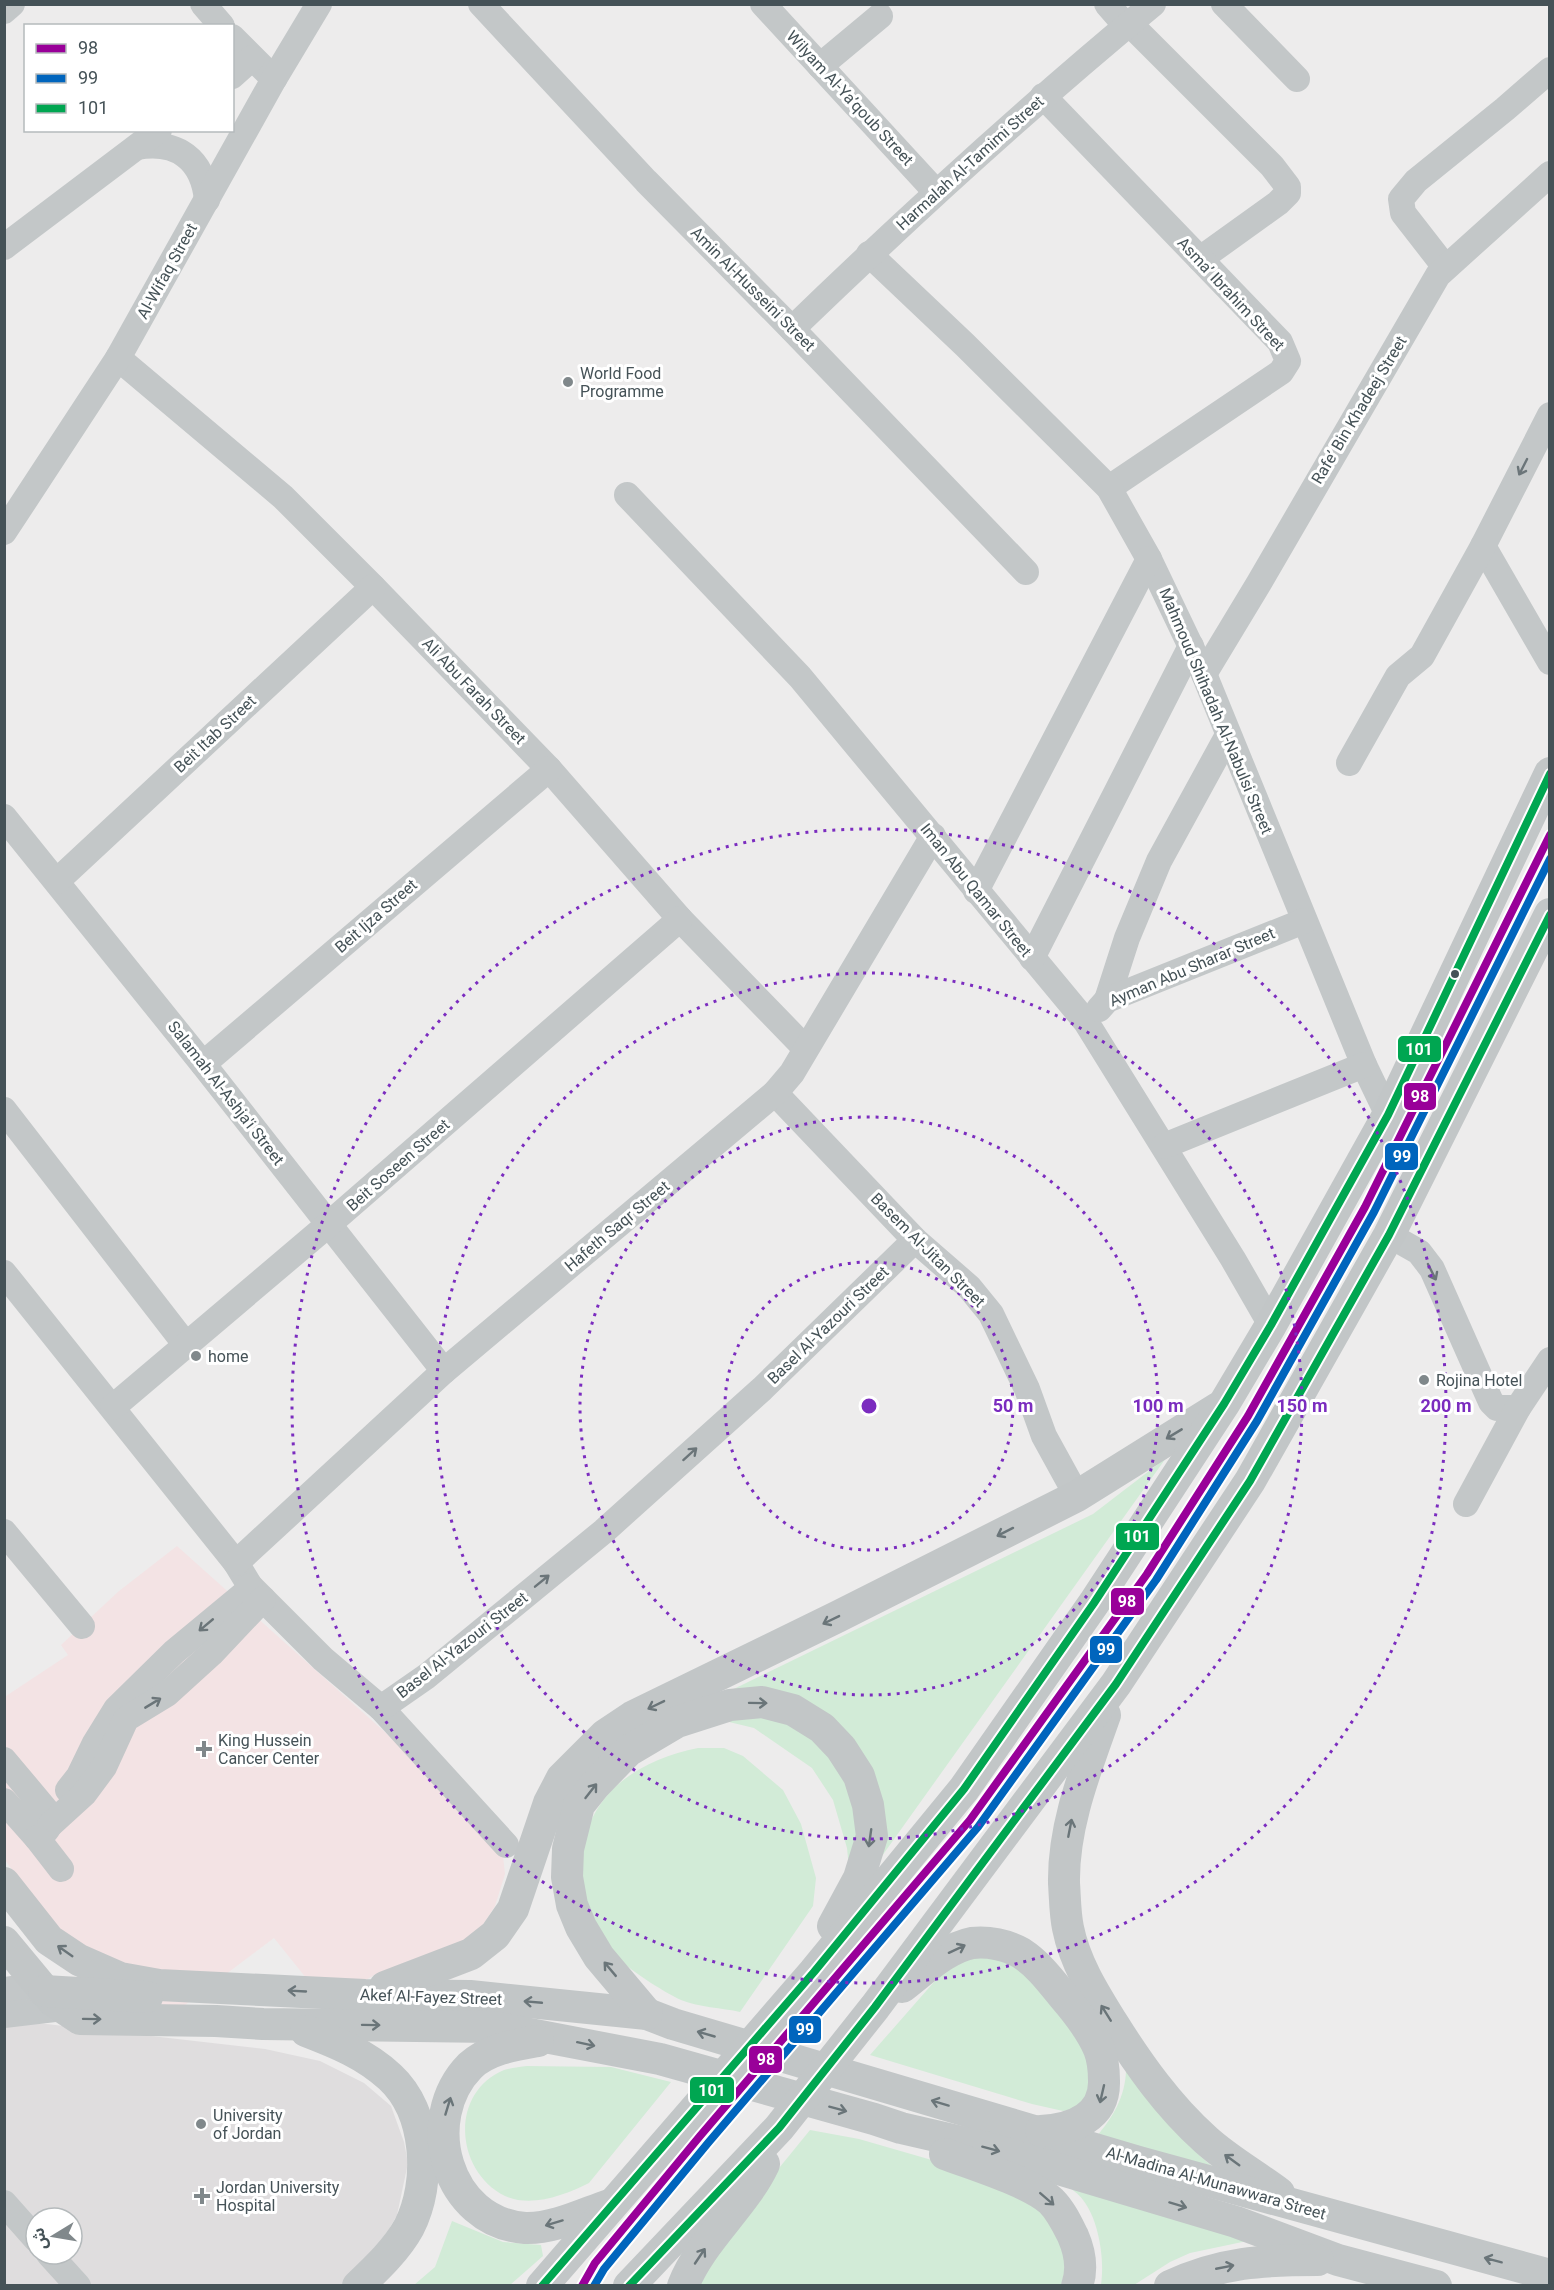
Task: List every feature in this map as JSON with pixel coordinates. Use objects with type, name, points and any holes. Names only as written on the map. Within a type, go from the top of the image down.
[{"type":"main road","points":[[542,2286],[814,1972],[964,1789],[1094,1603],[1224,1404],[1271,1325],[1388,1115],[1550,773]]},
{"type":"main road","points":[[628,2286],[779,2128],[875,2007],[1116,1684],[1250,1481],[1389,1236],[1550,914]]},
{"type":"main road","points":[[365,1995],[471,1954],[495,1935],[513,1909],[549,1803],[562,1778],[605,1735],[632,1717],[1077,1496],[1224,1404]]},
{"type":"main road","points":[[1116,1684],[1080,1785],[1069,1833],[1064,1881],[1068,1928],[1079,1964],[1136,2061],[1187,2121],[1232,2161],[1297,2206]]},
{"type":"main road","points":[[660,2019],[599,1957],[581,1928],[572,1905],[567,1877],[568,1849],[579,1805],[628,1751],[677,1722],[730,1705],[762,1702],[793,1710],[822,1728],[841,1748],[859,1776],[868,1805],[872,1836],[859,1878],[835,1923],[814,1972]]},
{"type":"main road","name":"Akef Al-Fayez Street","points":[[4,1883],[50,1940],[79,1960],[120,1978],[159,1985],[365,1995],[470,1996],[660,2019],[883,2086]]},
{"type":"main road","name":"Akef Al-Fayez Street","points":[[4,1942],[49,1995],[80,2019],[493,2027],[660,2059],[887,2123]]},
{"type":"main road","points":[[875,2007],[958,1947],[974,1943],[1006,1946],[1034,1963],[1068,2002],[1098,2049],[1104,2066],[1101,2101],[1092,2115],[1078,2124],[1059,2130],[1036,2132]]},
{"type":"main road","points":[[49,1995],[207,1999],[242,1989]]},
{"type":"main road","points":[[264,2024],[304,2031],[342,2045],[367,2059],[392,2078],[416,2120],[422,2148],[423,2175],[418,2202],[409,2226],[397,2244],[383,2262],[358,2286]]},
{"type":"main road","points":[[378,2286],[392,2270],[420,2226],[437,2181],[444,2143],[447,2105],[457,2082],[472,2065],[490,2053],[511,2045],[555,2038]]},
{"type":"main road","name":"Al-Madina Al-Munawwara Street","points":[[883,2086],[1297,2206],[1550,2275]]},
{"type":"main road","points":[[887,2123],[935,2150],[1041,2193],[1063,2217],[1076,2244],[1080,2260],[1080,2276],[1077,2286]]},
{"type":"main road","name":"Al-Madina Al-Munawwara Street","points":[[887,2123],[988,2148],[1100,2181],[1236,2222],[1338,2259],[1419,2283]]},
{"type":"main road","points":[[683,2286],[697,2259],[760,2173],[779,2128]]},
{"type":"main road","points":[[444,2143],[450,2174],[460,2192],[476,2207],[502,2223],[524,2228],[539,2228],[610,2205]]},
{"type":"main road","points":[[1170,2286],[1212,2270],[1258,2260],[1338,2259]]},
{"type":"street","points":[[4,11],[12,4]]},
{"type":"street","points":[[203,4],[220,24]]},
{"type":"street","name":"Al-Wifaq Street","points":[[4,532],[118,358],[273,79],[319,4]]},
{"type":"street","name":"Amin Al-Husseini Street","points":[[481,4],[646,181],[792,328],[1026,572]]},
{"type":"street","name":"Wilyam Al-Ya’qoub Street","points":[[763,4],[936,192]]},
{"type":"street","points":[[1107,4],[1272,166],[1288,187],[1288,193],[1278,203],[1200,259]]},
{"type":"street","name":"Harmalah Al-Tamimi Street","points":[[792,328],[936,192],[1043,96],[1153,4]]},
{"type":"street","points":[[1224,4],[1297,79]]},
{"type":"street","points":[[820,66],[880,16]]},
{"type":"street","points":[[234,39],[273,79]]},
{"type":"street","points":[[234,74],[252,58]]},
{"type":"street","points":[[1445,267],[1403,213],[1401,200],[1416,181],[1550,70]]},
{"type":"street","name":"Asma’ Ibrahim Street","points":[[1043,96],[1280,342],[1288,362],[1281,372],[1110,488]]},
{"type":"street","points":[[4,247],[156,132]]},
{"type":"street","points":[[137,147],[151,144],[180,151],[200,172],[207,200]]},
{"type":"street","name":"Rafe’ Bin Khadeej Street","points":[[1204,674],[1438,275],[1550,174]]},
{"type":"street","name":"Mahmoud Shihadah Al-Nabulsi Street","points":[[869,254],[1110,488],[1149,559],[1204,674],[1364,1065],[1388,1115]]},
{"type":"street","name":"Ali Abu Farah Street","points":[[118,358],[283,497],[373,587],[549,769],[680,919],[806,1048]]},
{"type":"street","points":[[1349,763],[1398,676],[1422,656],[1483,546],[1550,415]]},
{"type":"street","name":"Iman Abu Qamar Street","points":[[627,495],[800,677],[1086,1022],[1164,1146],[1271,1325]]},
{"type":"street","points":[[1483,546],[1550,662]]},
{"type":"street","points":[[976,891],[1149,559]]},
{"type":"street","name":"Beit Itab Street","points":[[57,881],[373,587]]},
{"type":"street","points":[[1032,958],[1191,646]]},
{"type":"street","points":[[1107,1000],[1126,938],[1159,861],[1228,735]]},
{"type":"street","name":"Beit Ijza Street","points":[[203,1064],[549,769]]},
{"type":"street","name":"Salamah Al-Ashja'i Street","points":[[4,817],[203,1064],[444,1371]]},
{"type":"street","name":"Hafeth Saqr Street","points":[[236,1563],[444,1371],[776,1093],[792,1072],[933,836]]},
{"type":"street","name":"Beit Soseen Street","points":[[113,1407],[329,1224],[680,919]]},
{"type":"street","name":"Ayman Abu Sharar Street","points":[[1086,1022],[1107,1000],[1305,921]]},
{"type":"street","points":[[1164,1146],[1364,1065]]},
{"type":"street","name":"Basem Al-Jitan Street","points":[[776,1093],[915,1240],[969,1287],[991,1314],[1027,1389],[1044,1436],[1077,1496]]},
{"type":"street","points":[[4,1110],[186,1345]]},
{"type":"street","points":[[1389,1236],[1419,1252],[1432,1269],[1491,1402],[1497,1408],[1518,1408]]},
{"type":"street","name":"Basel Al-Yazouri Street","points":[[4,1273],[236,1563],[256,1593],[322,1659],[381,1708],[427,1676],[604,1531],[762,1389],[915,1240]]},
{"type":"street","points":[[1466,1504],[1518,1408],[1550,1360]]},
{"type":"street","points":[[4,1532],[82,1626]]},
{"type":"street","points":[[46,1826],[79,1776],[95,1743],[116,1709],[174,1652],[243,1594],[256,1593]]},
{"type":"street","points":[[381,1708],[506,1845]]},
{"type":"street","points":[[4,1760],[46,1826],[61,1869]]},
{"type":"street","points":[[4,1801],[46,1826]]},
{"type":"street","points":[[4,1990],[49,1995]]},
{"type":"street","points":[[4,2015],[49,1995]]},
{"type":"street","points":[[4,2203],[24,2226]]},
{"type":"street","points":[[60,2266],[78,2286]]},
{"type":"shaded area","name":"King Hussein Cancer Center","points":[[177,1546],[464,1803],[503,1856],[505,1874],[495,1906],[479,1931],[457,1952],[374,1975],[327,2004],[274,1938],[161,2023],[81,1963],[5,1860],[4,1694],[6,1696],[68,1655],[61,1645],[119,1591]]},
{"type":"shaded area","name":"University of Jordan","points":[[4,1997],[20,2021],[265,2049],[320,2061],[364,2083],[391,2106],[404,2142],[408,2163],[397,2215],[383,2240],[341,2285],[5,2285]]},
{"type":"green space","points":[[1166,1458],[852,1898],[847,1848],[833,1800],[812,1768],[754,1728],[725,1721],[709,1701],[1093,1514]]},
{"type":"green space","points":[[698,1748],[724,1748],[743,1756],[783,1790],[801,1824],[816,1878],[813,1906],[740,2012],[681,2000],[619,1960],[607,1948],[596,1928],[580,1876],[580,1862],[588,1828],[597,1809],[609,1794],[623,1780],[640,1769],[658,1760]]},
{"type":"green space","points":[[988,1955],[1021,1964],[1090,2049],[1093,2085],[1079,2108],[1063,2111],[1032,2104],[870,2055],[941,1974],[958,1960]]},
{"type":"green space","points":[[527,2066],[611,2067],[671,2082],[589,2183],[559,2196],[526,2201],[505,2196],[488,2184],[476,2169],[468,2151],[465,2132],[467,2113],[474,2096],[486,2081],[504,2070]]},
{"type":"green space","points":[[1126,2071],[1200,2156],[1213,2167],[1097,2136],[1117,2106]]},
{"type":"green space","points":[[810,2130],[859,2139],[1001,2180],[1044,2206],[1068,2259],[1061,2285],[689,2286],[728,2231]]},
{"type":"green space","points":[[1066,2184],[1247,2241],[1190,2253],[1170,2262],[1134,2285],[1101,2285],[1102,2264],[1097,2229],[1089,2208]]},
{"type":"green space","points":[[452,2221],[503,2242],[541,2245],[543,2256],[510,2285],[414,2285],[435,2267]]},
{"type":"transit line","name":"101","points":[[542,2286],[814,1972],[964,1789],[1094,1603],[1224,1404],[1271,1325],[1388,1115],[1550,774]]},
{"type":"transit line","name":"98","points":[[582,2286],[595,2263],[700,2136],[970,1820],[1147,1574],[1248,1416],[1365,1207],[1550,835]]},
{"type":"transit line","name":"99","points":[[594,2286],[604,2269],[708,2143],[978,1827],[1156,1580],[1257,1421],[1374,1212],[1550,859]]},
{"type":"transit line","name":"101","points":[[629,2286],[779,2128],[875,2007],[1116,1684],[1250,1481],[1389,1235],[1550,915]]},
{"type":"place","name":"World Food Programme","points":[[568,382]]},
{"type":"place","name":"home","points":[[196,1356]]},
{"type":"place","name":"Rojina Hotel","points":[[1424,1380]]},
{"type":"place","name":"King Hussein Cancer Center","points":[[204,1749]]},
{"type":"place","name":"University of Jordan","points":[[201,2124]]},
{"type":"place","name":"Jordan University Hospital","points":[[202,2196]]}]
